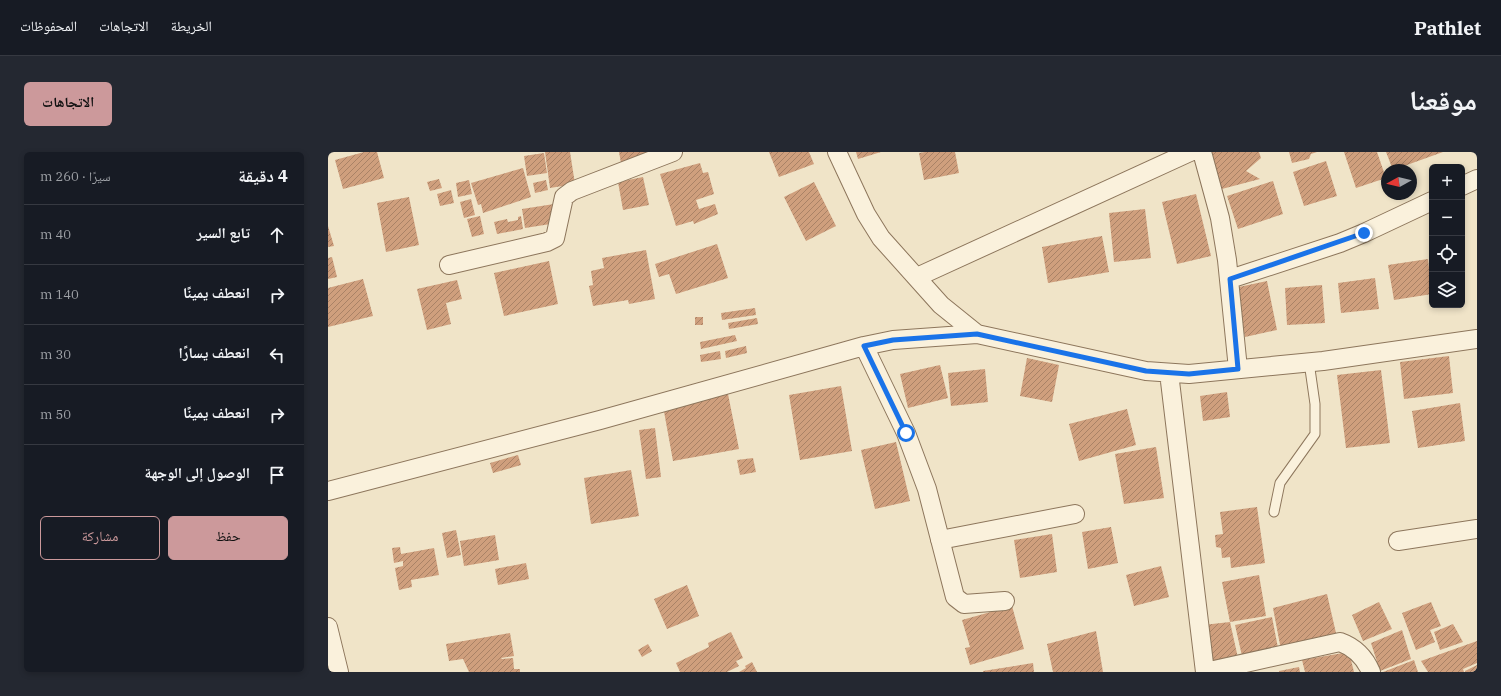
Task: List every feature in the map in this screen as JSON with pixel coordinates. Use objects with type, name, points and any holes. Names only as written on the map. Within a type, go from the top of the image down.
[{"type":"street","points":[[449,265],[547,242],[556,238],[564,197],[572,191],[673,152]]},
{"type":"street","points":[[837,152],[866,214],[881,238],[941,305],[977,334]]},
{"type":"street","points":[[918,278],[1190,152]]},
{"type":"street","points":[[1202,152],[1220,218],[1230,279],[1238,369]]},
{"type":"street","points":[[1465,185],[1477,179]]},
{"type":"street","points":[[1230,279],[1340,243],[1429,202]]},
{"type":"street","points":[[328,491],[600,420],[864,346],[893,340],[977,334],[1146,371],[1189,374],[1309,362],[1477,340]]},
{"type":"street","points":[[864,346],[906,433],[927,489],[955,597],[964,604],[1004,602]]},
{"type":"street","points":[[1169,373],[1205,672],[1340,642],[1350,646],[1368,666],[1371,672]]},
{"type":"street","points":[[940,540],[1075,514]]},
{"type":"street","points":[[1398,541],[1477,529]]},
{"type":"street","points":[[328,627],[339,672]]},
{"type":"lane","points":[[1274,512],[1280,482],[1316,434],[1315,404],[1309,362]]},
{"type":"building","points":[[364,152],[377,152],[384,178],[343,189],[335,160]]},
{"type":"building","points":[[545,152],[570,152],[575,184],[550,188]]},
{"type":"building","points":[[619,152],[660,152],[621,163]]},
{"type":"building","points":[[769,152],[809,152],[814,164],[779,177]]},
{"type":"building","points":[[856,152],[881,152],[858,159]]},
{"type":"building","points":[[955,152],[959,173],[924,180],[919,153]]},
{"type":"building","points":[[1208,152],[1259,152],[1261,158],[1246,171],[1260,179],[1218,190]]},
{"type":"building","points":[[1289,152],[1317,152],[1311,154],[1309,159],[1292,163]]},
{"type":"building","points":[[1344,152],[1377,152],[1381,164],[1381,180],[1356,188]]},
{"type":"building","points":[[1386,152],[1443,152],[1410,164],[1391,164]]},
{"type":"building","points":[[544,153],[547,173],[527,176],[524,156]]},
{"type":"building","points":[[1326,161],[1337,196],[1304,206],[1293,172]]},
{"type":"building","points":[[700,163],[703,173],[708,172],[714,194],[696,200],[699,209],[715,204],[718,214],[694,224],[693,221],[676,226],[660,174]]},
{"type":"building","points":[[523,168],[531,197],[483,213],[481,204],[478,205],[471,183]]},
{"type":"building","points":[[643,177],[649,205],[623,210],[618,182]]},
{"type":"building","points":[[439,179],[442,188],[430,191],[427,182]]},
{"type":"building","points":[[469,180],[472,194],[458,197],[456,183]]},
{"type":"building","points":[[546,180],[548,190],[535,193],[533,183]]},
{"type":"building","points":[[1273,181],[1283,214],[1238,229],[1227,196]]},
{"type":"building","points":[[814,182],[836,226],[806,241],[784,197]]},
{"type":"building","points":[[451,190],[454,203],[440,206],[437,194]]},
{"type":"building","points":[[1196,194],[1211,256],[1177,264],[1162,202]]},
{"type":"building","points":[[409,197],[419,245],[386,252],[377,203]]},
{"type":"building","points":[[471,199],[475,215],[464,218],[460,202]]},
{"type":"building","points":[[554,204],[557,223],[525,228],[522,209]]},
{"type":"building","points":[[1145,209],[1151,258],[1114,262],[1109,213]]},
{"type":"building","points":[[480,216],[484,234],[472,237],[467,219]]},
{"type":"building","points":[[521,216],[523,229],[497,234],[494,222],[507,219],[508,222],[518,220],[518,217]]},
{"type":"building","points":[[328,226],[334,246],[328,247]]},
{"type":"building","points":[[1102,236],[1109,272],[1048,283],[1042,247]]},
{"type":"building","points":[[717,244],[728,278],[676,294],[669,274],[659,277],[655,264]]},
{"type":"building","points":[[646,250],[655,299],[629,304],[628,300],[593,306],[589,286],[593,285],[591,271],[604,268],[602,258]]},
{"type":"building","points":[[332,257],[337,277],[328,279],[328,258]]},
{"type":"building","points":[[1428,259],[1429,294],[1394,300],[1388,265]]},
{"type":"building","points":[[549,261],[558,304],[504,316],[494,273]]},
{"type":"building","points":[[1375,278],[1379,309],[1341,313],[1338,283]]},
{"type":"building","points":[[363,279],[373,316],[328,327],[328,288]]},
{"type":"building","points":[[457,280],[462,299],[446,303],[451,324],[427,330],[417,289]]},
{"type":"building","points":[[1267,281],[1277,330],[1245,337],[1234,288]]},
{"type":"building","points":[[1322,285],[1325,323],[1287,325],[1285,288]]},
{"type":"building","points":[[755,308],[756,315],[722,320],[721,313]]},
{"type":"building","points":[[695,317],[703,317],[703,325],[695,325]]},
{"type":"building","points":[[757,318],[758,324],[729,329],[728,323]]},
{"type":"building","points":[[735,335],[737,341],[701,349],[700,342]]},
{"type":"building","points":[[746,346],[747,353],[726,358],[725,351]]},
{"type":"building","points":[[720,351],[721,359],[701,362],[700,355]]},
{"type":"building","points":[[1449,356],[1453,393],[1404,399],[1400,362]]},
{"type":"building","points":[[1027,358],[1059,365],[1052,402],[1020,396]]},
{"type":"building","points":[[940,365],[948,398],[908,408],[900,374]]},
{"type":"building","points":[[985,369],[988,402],[951,406],[948,373]]},
{"type":"building","points":[[1381,370],[1390,443],[1346,448],[1337,375]]},
{"type":"building","points":[[841,386],[852,451],[800,460],[789,395]]},
{"type":"building","points":[[1227,392],[1230,417],[1203,421],[1200,396]]},
{"type":"building","points":[[728,394],[739,449],[673,461],[663,406]]},
{"type":"building","points":[[1460,403],[1465,441],[1418,448],[1412,411]]},
{"type":"building","points":[[1127,409],[1136,445],[1079,461],[1069,424]]},
{"type":"building","points":[[655,428],[661,477],[646,479],[639,430]]},
{"type":"building","points":[[896,442],[910,501],[875,509],[861,450]]},
{"type":"building","points":[[1156,447],[1164,498],[1124,504],[1115,454]]},
{"type":"building","points":[[518,455],[521,465],[493,473],[490,463]]},
{"type":"building","points":[[753,458],[756,472],[740,475],[737,460]]},
{"type":"building","points":[[631,470],[639,516],[591,524],[584,478]]},
{"type":"building","points":[[1257,507],[1265,563],[1231,568],[1230,557],[1222,558],[1221,548],[1216,547],[1215,535],[1223,534],[1220,512]]},
{"type":"building","points":[[1111,527],[1118,563],[1088,569],[1082,532]]},
{"type":"building","points":[[456,530],[461,555],[447,558],[442,533]]},
{"type":"building","points":[[1052,534],[1057,572],[1020,578],[1014,540]]},
{"type":"building","points":[[495,535],[499,560],[464,566],[460,541]]},
{"type":"building","points":[[400,547],[401,554],[434,548],[439,575],[411,580],[412,587],[399,590],[395,568],[403,566],[403,561],[394,563],[392,548]]},
{"type":"building","points":[[526,563],[529,579],[498,585],[495,569]]},
{"type":"building","points":[[1161,566],[1169,597],[1134,606],[1126,575]]},
{"type":"building","points":[[1259,575],[1266,616],[1230,622],[1222,582]]},
{"type":"building","points":[[687,585],[699,616],[667,629],[654,599]]},
{"type":"building","points":[[1327,594],[1336,633],[1281,650],[1273,608]]},
{"type":"building","points":[[1379,602],[1392,629],[1363,641],[1352,615]]},
{"type":"building","points":[[1431,602],[1441,626],[1430,630],[1435,642],[1416,650],[1402,613]]},
{"type":"building","points":[[1012,606],[1024,649],[970,665],[965,648],[970,647],[962,620]]},
{"type":"building","points":[[1272,617],[1278,648],[1242,656],[1235,625]]},
{"type":"building","points":[[1230,622],[1238,658],[1211,664],[1203,625]]},
{"type":"building","points":[[1453,624],[1463,642],[1440,650],[1434,632]]},
{"type":"building","points":[[1402,630],[1411,659],[1380,671],[1371,643]]},
{"type":"building","points":[[1096,631],[1103,672],[1053,672],[1047,644]]},
{"type":"building","points":[[731,632],[743,658],[736,661],[739,666],[727,672],[680,672],[676,663],[709,647],[708,643]]},
{"type":"building","points":[[510,633],[514,656],[501,658],[513,658],[514,669],[520,669],[520,672],[469,672],[463,659],[449,661],[446,644]]},
{"type":"building","points":[[1477,641],[1477,663],[1463,669],[1464,672],[1428,672],[1421,661]]},
{"type":"building","points":[[648,644],[652,651],[642,657],[638,650]]},
{"type":"building","points":[[1349,652],[1354,672],[1305,672],[1302,660]]},
{"type":"building","points":[[1414,660],[1418,672],[1383,672]]},
{"type":"building","points":[[752,662],[757,672],[739,672],[746,668],[745,666]]},
{"type":"building","points":[[1033,663],[1034,672],[983,672],[983,671]]},
{"type":"building","points":[[1477,665],[1477,672],[1465,672],[1465,671]]},
{"type":"building","points":[[1299,667],[1300,672],[1279,672],[1279,671]]},
{"type":"route","points":[[906,433],[864,346],[893,340],[977,334],[1146,371],[1189,374],[1238,369],[1230,279],[1340,243],[1364,233]]}]
